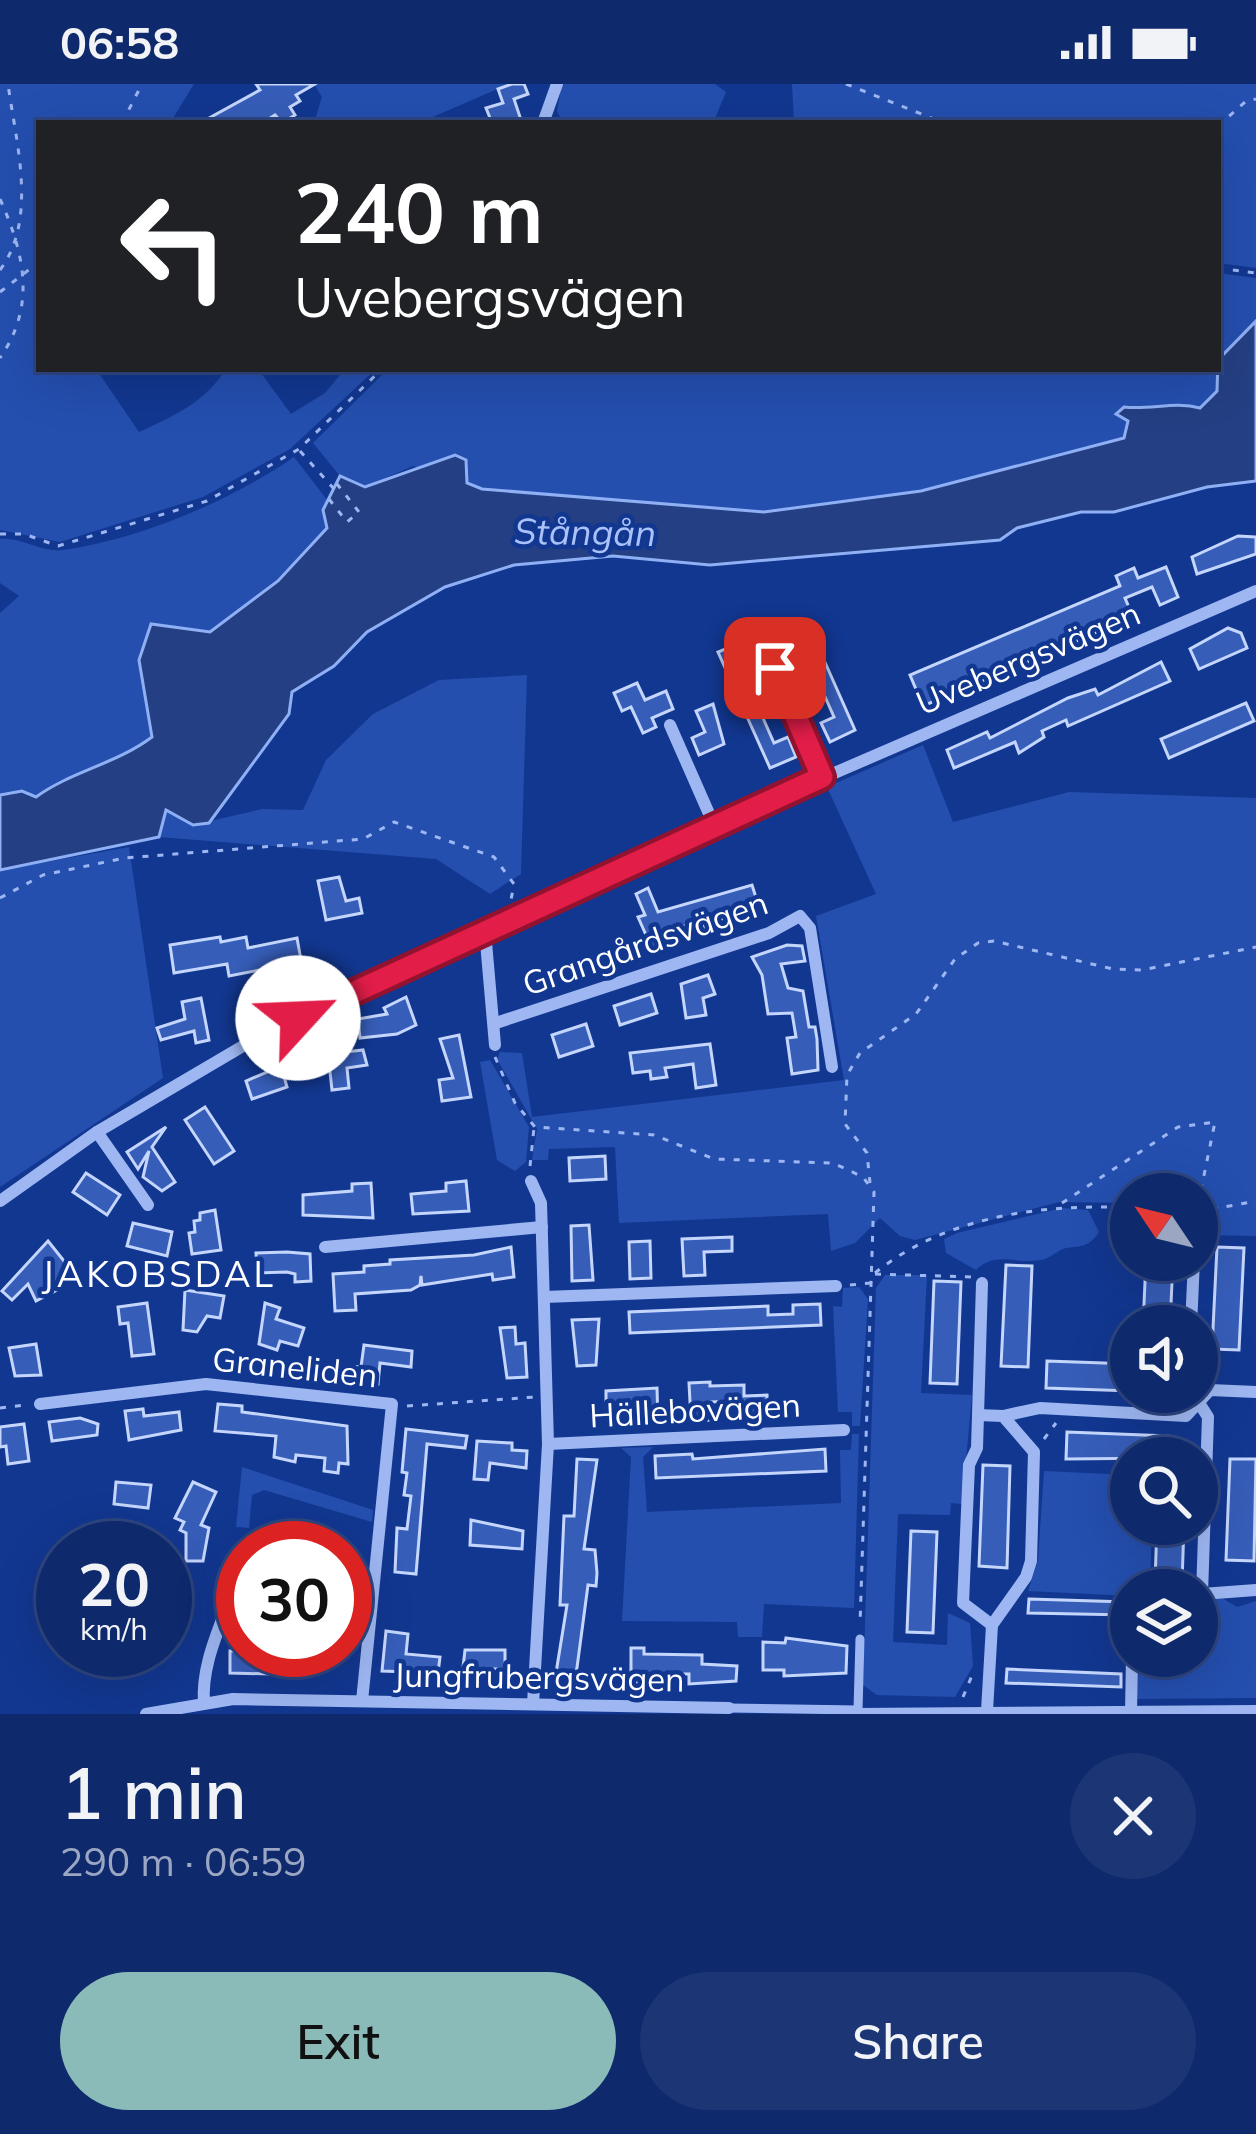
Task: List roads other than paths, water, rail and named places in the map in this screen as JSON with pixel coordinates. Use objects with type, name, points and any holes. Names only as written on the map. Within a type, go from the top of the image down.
[{"type":"street","points":[[548,120],[556,84]]},
{"type":"street","name":"Uvebergsvägen","points":[[0,1201],[97,1132],[260,1036],[714,825],[1256,591]]},
{"type":"street","points":[[775,668],[822,777]]},
{"type":"street","points":[[670,725],[714,825]]},
{"type":"street","name":"Grangårdsvägen","points":[[496,1023],[769,933],[800,916],[810,928],[832,1066]]},
{"type":"street","name":"Grangårdsvägen","points":[[485,932],[495,1045]]},
{"type":"street","points":[[97,1132],[148,1205]]},
{"type":"street","name":"Hällebovägen","points":[[530,1181],[541,1203],[548,1394],[533,1704]]},
{"type":"street","points":[[325,1247],[542,1227]]},
{"type":"street","points":[[982,1283],[964,1603],[992,1625]]},
{"type":"street","points":[[544,1298],[836,1286]]},
{"type":"street","name":"Graneliden","points":[[34,1404],[206,1384],[392,1404],[362,1701]]},
{"type":"street","points":[[1218,1390],[1256,1392]]},
{"type":"street","points":[[978,1415],[1003,1416],[1023,1409],[1188,1413]]},
{"type":"street","points":[[1201,1569],[1206,1413]]},
{"type":"street","points":[[987,1711],[992,1625],[1026,1577],[1031,1561],[1034,1452],[1003,1416]]},
{"type":"street","name":"Hällebovägen","points":[[548,1444],[844,1430]]},
{"type":"street","points":[[1218,1593],[1256,1590]]},
{"type":"street","points":[[204,1703],[207,1665],[216,1641]]},
{"type":"street","points":[[1131,1713],[1132,1677]]},
{"type":"street","name":"Jungfrubergsvägen","points":[[146,1714],[204,1703],[362,1701],[729,1708]]},
{"type":"street","points":[[858,1712],[1256,1711]]},
{"type":"lane","points":[[729,1708],[858,1712],[860,1639]]},
{"type":"water","name":"Stångån","points":[[1256,321],[1256,481],[1207,487],[1114,512],[1081,512],[1017,528],[1000,540],[710,565],[613,556],[514,565],[445,587],[367,632],[334,666],[292,692],[289,714],[209,823],[193,825],[166,810],[159,837],[0,870],[0,795],[22,791],[36,797],[152,737],[139,660],[151,624],[210,632],[278,581],[327,528],[323,510],[340,476],[365,487],[455,455],[466,460],[467,483],[482,489],[764,512],[921,491],[1124,438],[1128,421],[1116,414],[1124,407],[1200,408],[1217,391],[1221,357]]},
{"type":"district","name":"JAKOBSDAL","points":[[159,1274]]}]
